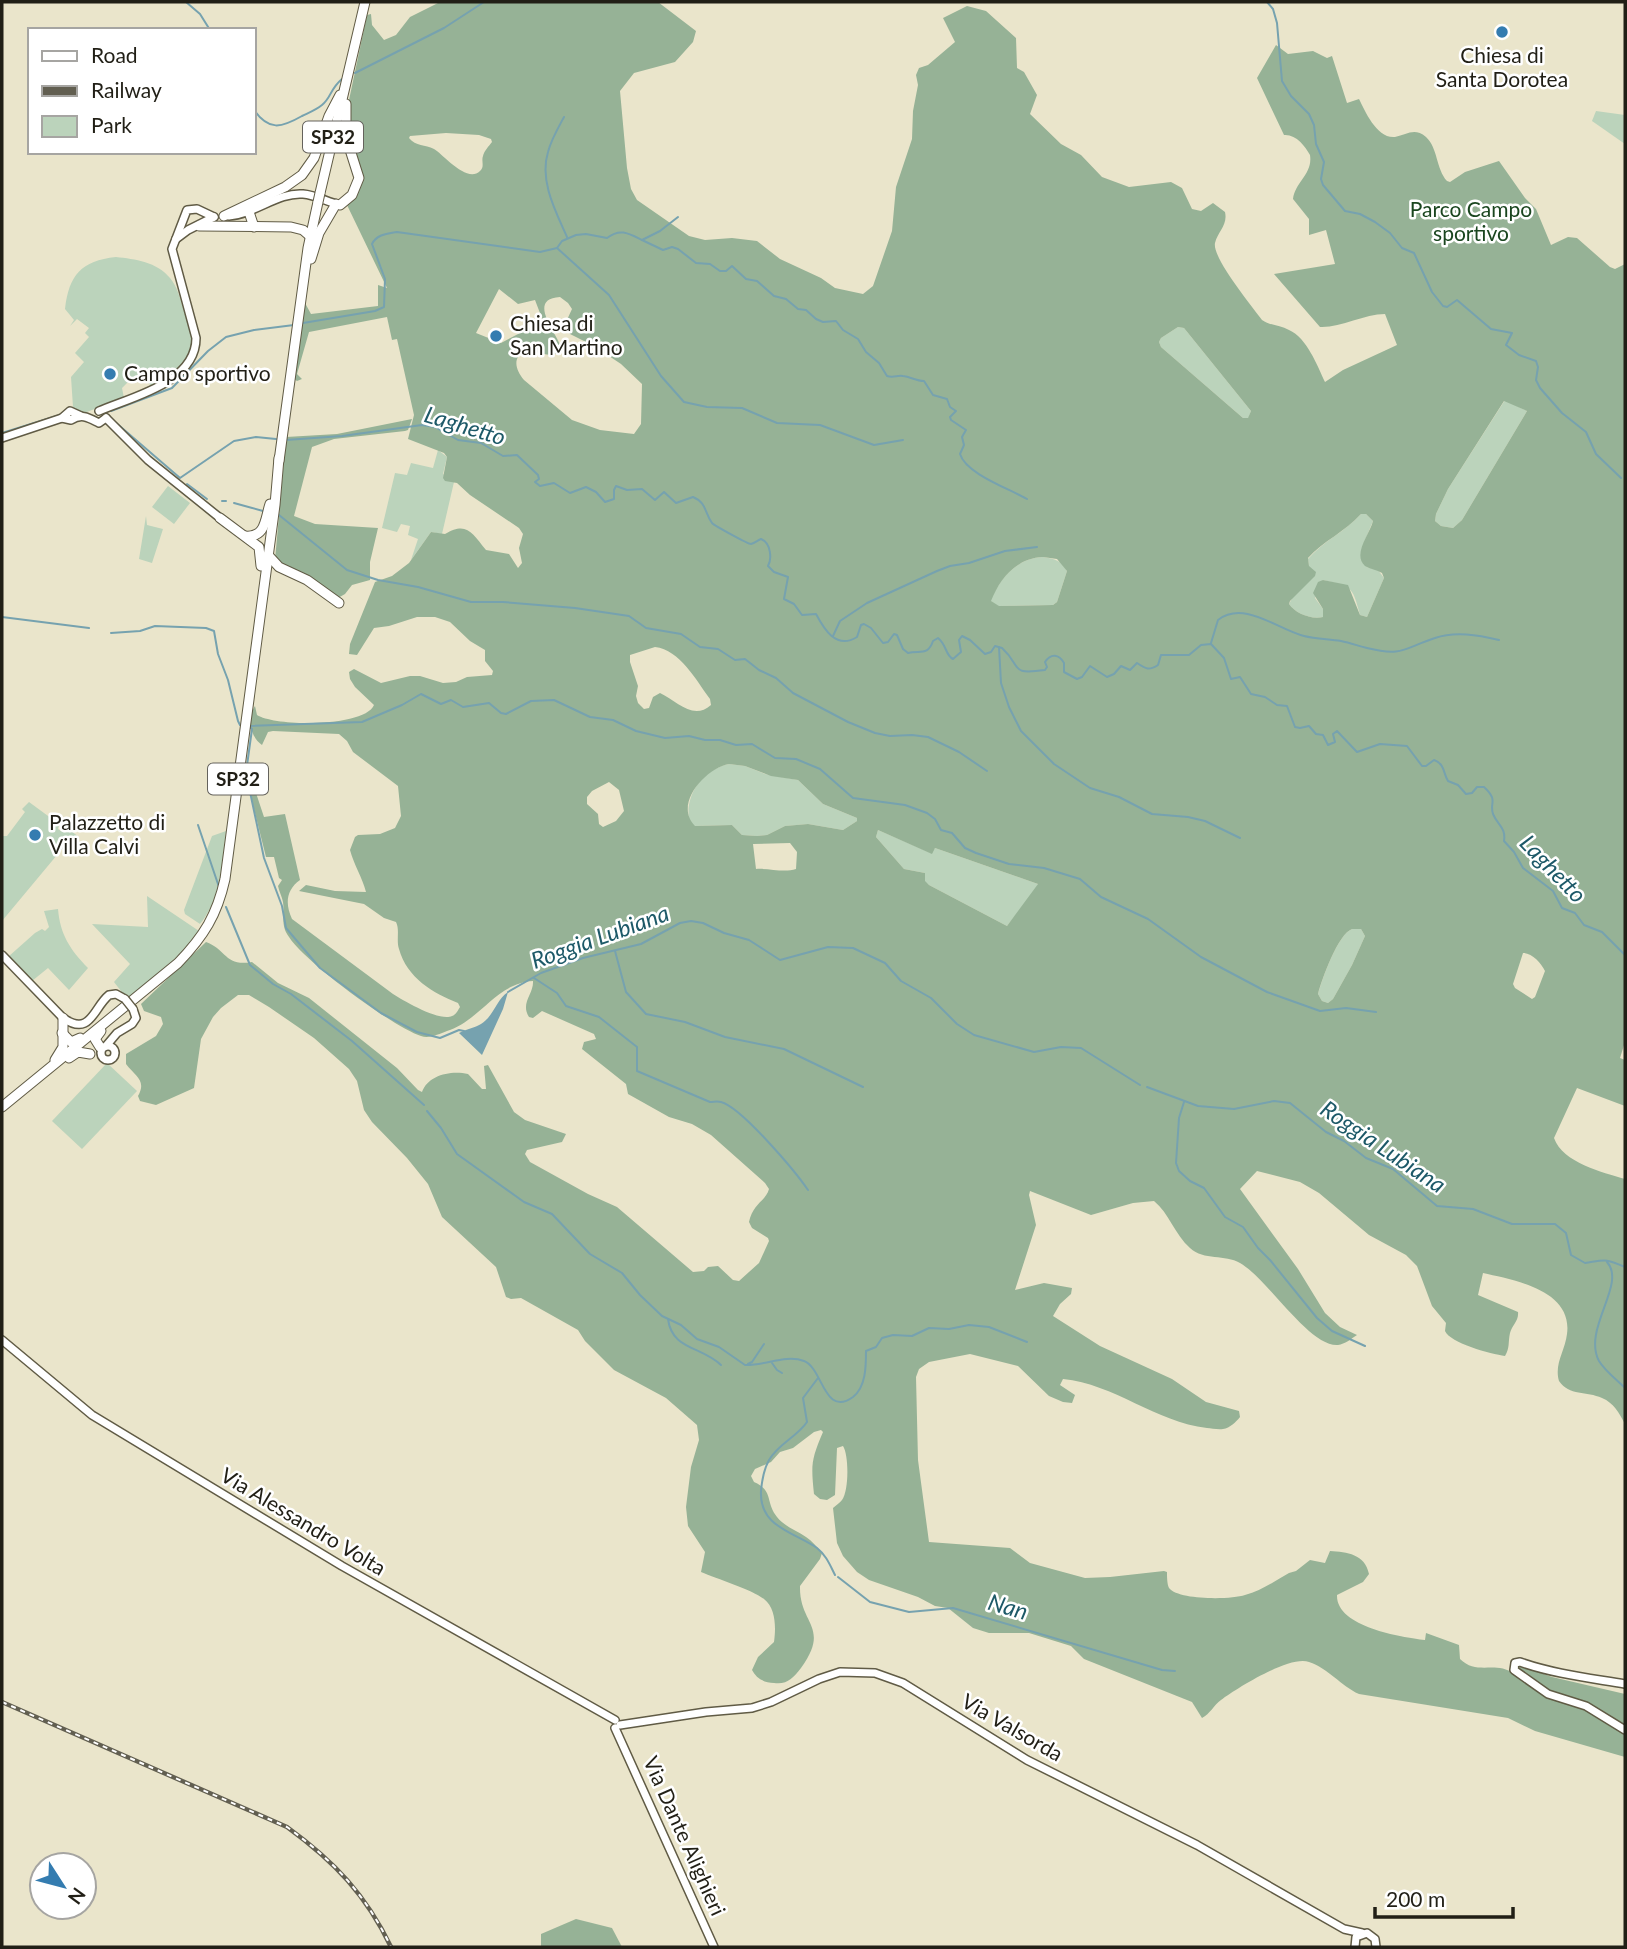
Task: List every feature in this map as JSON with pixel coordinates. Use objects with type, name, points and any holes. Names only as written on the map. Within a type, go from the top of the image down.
[{"type":"main road","name":"SP32","points":[[2,1107],[178,962],[199,941],[220,900],[225,879],[310,236],[365,2]]},
{"type":"main road","points":[[298,316],[316,241],[338,204],[352,193],[359,178],[347,144],[345,127],[348,89],[355,60],[353,55]]},
{"type":"main road","points":[[219,217],[301,177],[314,158],[329,116],[347,81]]},
{"type":"main road","points":[[249,212],[254,227]]},
{"type":"main road","points":[[198,226],[294,227],[310,236]]},
{"type":"main road","name":"SP32","points":[[257,632],[261,566],[279,458]]},
{"type":"main road","points":[[245,536],[261,533],[270,504]]},
{"type":"main road","points":[[220,518],[260,549],[261,566]]},
{"type":"main road","points":[[268,555],[274,564],[307,580],[339,603]]},
{"type":"main road","points":[[262,604],[270,577],[277,571],[285,571]]},
{"type":"main road","points":[[106,1046],[95,1042],[95,1037],[118,1017],[127,1005]]},
{"type":"main road","points":[[62,1033],[67,1040],[74,1042],[106,1018],[113,1016]]},
{"type":"main road","points":[[49,1069],[61,1052],[63,1018]]},
{"type":"main road","points":[[49,1069],[75,1054],[90,1054]]},
{"type":"street","points":[[176,239],[219,217],[249,212],[299,194],[338,204]]},
{"type":"street","points":[[2,438],[86,417],[148,393],[167,382],[187,363],[195,349],[196,338],[173,255],[176,239],[186,211],[192,208],[219,217]]},
{"type":"street","points":[[198,226],[201,213]]},
{"type":"street","points":[[184,217],[186,225],[198,226]]},
{"type":"street","points":[[86,417],[112,427],[220,518]]},
{"type":"street","points":[[2,955],[70,1023],[82,1024],[91,1020],[108,996],[116,994],[127,1005],[136,1015],[134,1023],[114,1035],[101,1052],[103,1058]]},
{"type":"street","points":[[90,1054],[106,1046]]},
{"type":"street","points":[[90,1054],[109,1059],[114,1056],[114,1050],[106,1046]]},
{"type":"street","name":"Via Alessandro Volta","points":[[2,1340],[71,1399],[104,1422],[332,1561],[570,1693],[617,1724]]},
{"type":"street","points":[[1625,1684],[1546,1671],[1520,1662],[1515,1663],[1514,1667],[1514,1670],[1548,1694],[1586,1706],[1625,1730]]},
{"type":"street","name":"Via Valsorda","points":[[617,1724],[752,1708],[840,1672],[875,1673],[902,1684],[1027,1759],[1197,1845],[1344,1929],[1362,1933]]},
{"type":"street","name":"Via Dante Alighieri","points":[[617,1724],[621,1740],[715,1947]]},
{"type":"street","name":"Via Valsorda","points":[[1344,1929],[1355,1946]]},
{"type":"street","points":[[1355,1946],[1356,1937],[1362,1933],[1370,1934],[1377,1946]]},
{"type":"green space","name":"Parco Campo sportivo","points":[[440,2],[658,2],[696,31],[693,42],[675,62],[634,73],[620,91],[627,168],[631,189],[637,200],[689,236],[705,240],[732,238],[757,241],[780,259],[821,278],[835,288],[863,294],[873,286],[892,231],[896,187],[912,139],[918,85],[916,75],[919,68],[928,65],[955,42],[943,18],[967,6],[986,11],[1016,38],[1017,68],[1024,72],[1037,95],[1030,114],[1061,144],[1081,155],[1102,177],[1129,187],[1171,182],[1182,188],[1192,209],[1201,211],[1213,203],[1225,212],[1224,224],[1215,243],[1226,270],[1262,320],[1289,330],[1301,339],[1325,382],[1343,370],[1397,345],[1385,314],[1320,327],[1274,274],[1335,264],[1326,230],[1309,235],[1309,219],[1293,199],[1309,168],[1310,155],[1303,144],[1284,135],[1257,78],[1276,45],[1288,54],[1313,51],[1327,58],[1332,56],[1347,103],[1359,99],[1372,123],[1383,134],[1395,137],[1414,132],[1426,137],[1447,181],[1499,161],[1536,209],[1551,245],[1568,237],[1577,238],[1610,267],[1615,269],[1625,264],[1625,1042],[1620,1058],[1625,1060],[1625,1106],[1577,1088],[1554,1138],[1559,1147],[1574,1160],[1625,1179],[1625,1424],[1616,1409],[1606,1400],[1568,1389],[1559,1381],[1559,1363],[1567,1334],[1566,1319],[1561,1307],[1551,1297],[1525,1284],[1483,1273],[1478,1295],[1518,1312],[1517,1318],[1510,1333],[1505,1356],[1462,1344],[1445,1331],[1446,1323],[1432,1306],[1417,1266],[1406,1255],[1369,1235],[1319,1193],[1300,1182],[1257,1171],[1240,1189],[1298,1269],[1325,1313],[1340,1327],[1357,1335],[1346,1342],[1338,1345],[1327,1343],[1314,1335],[1240,1263],[1202,1255],[1190,1248],[1154,1201],[1133,1203],[1091,1215],[1030,1191],[1036,1225],[1015,1290],[1044,1283],[1072,1288],[1071,1294],[1060,1304],[1053,1316],[1100,1346],[1172,1379],[1206,1402],[1239,1411],[1240,1417],[1235,1423],[1219,1429],[1188,1424],[1170,1419],[1100,1388],[1063,1379],[1060,1385],[1075,1395],[1072,1403],[1063,1402],[1049,1396],[1018,1366],[970,1354],[929,1362],[919,1369],[916,1377],[918,1460],[929,1542],[1010,1548],[1030,1563],[1085,1578],[1164,1571],[1167,1572],[1169,1588],[1174,1592],[1205,1598],[1238,1597],[1251,1593],[1296,1571],[1310,1560],[1325,1563],[1330,1551],[1349,1553],[1364,1562],[1369,1574],[1363,1582],[1337,1595],[1340,1606],[1347,1615],[1358,1623],[1386,1633],[1425,1640],[1426,1633],[1459,1645],[1460,1659],[1473,1667],[1500,1668],[1514,1674],[1519,1665],[1552,1677],[1625,1694],[1625,1757],[1535,1731],[1508,1718],[1359,1694],[1316,1665],[1300,1661],[1289,1663],[1251,1681],[1221,1700],[1202,1718],[1192,1702],[1084,1659],[1071,1646],[1029,1633],[989,1633],[973,1628],[948,1608],[935,1606],[918,1597],[869,1580],[857,1572],[843,1556],[837,1543],[833,1508],[841,1501],[847,1481],[845,1451],[843,1446],[837,1448],[835,1495],[827,1500],[820,1499],[814,1494],[812,1469],[823,1432],[821,1430],[814,1432],[793,1448],[780,1452],[771,1462],[755,1469],[751,1476],[767,1493],[773,1512],[780,1520],[808,1539],[822,1553],[800,1586],[801,1599],[814,1634],[810,1654],[789,1680],[783,1683],[764,1681],[752,1670],[758,1657],[774,1642],[775,1625],[771,1608],[758,1595],[701,1572],[705,1552],[688,1526],[686,1507],[691,1467],[699,1440],[697,1425],[666,1398],[614,1370],[585,1341],[578,1330],[521,1298],[506,1297],[496,1267],[442,1217],[428,1184],[372,1122],[364,1110],[357,1081],[349,1069],[314,1038],[269,1007],[249,995],[238,995],[213,1017],[201,1039],[194,1088],[156,1105],[140,1101],[138,1096],[141,1082],[126,1064],[126,1054],[156,1036],[163,1024],[161,1017],[144,1011],[141,1004],[206,942],[231,960],[252,962],[278,983],[309,998],[397,1068],[422,1092],[429,1081],[454,1073],[468,1074],[482,1089],[486,1089],[484,1066],[488,1065],[514,1112],[525,1120],[566,1134],[562,1142],[527,1150],[525,1154],[530,1162],[617,1207],[693,1272],[718,1266],[733,1280],[739,1281],[759,1263],[769,1241],[752,1228],[749,1222],[753,1211],[769,1189],[765,1183],[711,1135],[692,1124],[669,1117],[628,1094],[626,1084],[582,1049],[584,1042],[596,1039],[594,1034],[542,1011],[533,1018],[529,1017],[526,1007],[533,981],[509,988],[459,1026],[424,1037],[391,1020],[330,977],[298,948],[285,928],[283,902],[278,886],[282,880],[279,878],[274,857],[266,857],[252,801],[248,769],[264,817],[285,814],[300,880],[289,893],[288,908],[292,919],[413,1006],[446,1017],[455,1015],[460,1007],[458,1003],[422,983],[408,968],[399,949],[396,922],[384,918],[364,904],[299,891],[306,885],[335,891],[366,892],[350,850],[358,835],[380,834],[395,828],[401,816],[398,786],[353,752],[339,734],[273,731],[268,732],[262,745],[252,732],[251,721],[255,706],[257,715],[267,719],[300,723],[338,721],[355,718],[367,712],[374,705],[350,679],[349,672],[354,669],[381,683],[410,676],[443,683],[492,675],[493,671],[485,661],[485,650],[470,641],[450,622],[435,617],[417,617],[374,628],[357,655],[349,654],[350,644],[375,582],[392,576],[409,563],[431,532],[445,534],[464,529],[473,534],[486,550],[509,554],[518,568],[522,563],[519,548],[523,534],[519,528],[457,483],[445,481],[443,478],[447,457],[444,453],[408,439],[414,415],[397,339],[392,340],[387,317],[309,332],[297,374],[302,379],[294,379],[305,303],[311,314],[378,306],[378,285],[387,288],[347,205],[359,187],[347,130],[349,100],[367,15],[371,14],[372,25],[384,40],[396,35],[410,17]],"holes":[[[446,133],[479,135],[491,139],[492,142],[484,154],[481,169],[475,174],[469,174],[434,149],[415,143],[409,138]],[[499,289],[518,304],[535,300],[543,321],[501,343],[476,333]],[[560,297],[572,309],[566,322],[566,329],[570,334],[621,364],[642,384],[641,424],[634,434],[600,430],[572,420],[521,376],[516,364],[519,356],[526,350],[549,355],[562,350],[544,311],[545,304],[550,299]],[[1178,327],[1184,328],[1251,411],[1248,418],[1243,418],[1161,347],[1159,342]],[[1504,401],[1527,411],[1462,520],[1453,528],[1441,526],[1435,521],[1448,489]],[[1361,514],[1366,514],[1373,521],[1360,556],[1365,566],[1382,573],[1384,578],[1367,617],[1360,615],[1348,585],[1323,580],[1318,582],[1313,593],[1323,609],[1323,617],[1313,618],[1299,613],[1289,604],[1315,576],[1316,572],[1309,566],[1308,558]],[[1034,558],[1057,559],[1067,571],[1057,602],[1053,605],[999,606],[991,601],[999,585],[1017,565]],[[655,647],[664,649],[687,667],[710,699],[711,705],[698,711],[691,710],[660,693],[653,697],[649,708],[644,709],[636,696],[638,686],[630,655]],[[729,764],[745,766],[771,776],[798,780],[823,804],[857,818],[857,821],[843,830],[808,824],[785,826],[767,835],[757,836],[742,835],[732,825],[695,826],[689,817],[688,808],[690,798],[711,772]],[[609,782],[619,790],[624,811],[616,821],[603,827],[599,824],[598,814],[587,804],[587,797],[592,791]],[[878,830],[932,854],[935,848],[1038,884],[1007,926],[929,885],[925,881],[925,873],[904,869],[876,837]],[[790,843],[797,852],[796,869],[756,869],[753,844]],[[1352,929],[1361,929],[1365,936],[1352,965],[1328,1003],[1322,1001],[1318,994],[1336,948]],[[1523,953],[1536,959],[1545,971],[1532,999],[1513,984]]]},
{"type":"green space","points":[[1596,111],[1625,115],[1625,144],[1592,121]]},
{"type":"green space","points":[[116,257],[152,265],[170,278],[175,285],[190,330],[191,351],[176,370],[151,386],[147,380],[133,377],[122,388],[124,398],[84,413],[73,407],[71,377],[84,362],[75,353],[89,337],[85,333],[89,328],[77,319],[70,326],[74,320],[65,309],[67,297],[74,279],[86,266]]},
{"type":"green space","points":[[1178,327],[1184,328],[1251,411],[1248,419],[1243,418],[1161,347],[1161,338]]},
{"type":"green space","points":[[1505,400],[1527,411],[1462,520],[1453,528],[1441,526],[1435,521],[1436,514],[1448,489]]},
{"type":"green space","points":[[412,419],[405,431],[334,439],[312,447],[294,516],[315,524],[378,528],[370,562],[370,580],[352,585],[338,598],[281,566],[275,558],[286,437],[337,434]]},
{"type":"green space","points":[[438,450],[447,457],[443,474],[454,482],[442,534],[431,532],[411,560],[418,539],[408,535],[410,526],[401,524],[397,532],[382,528],[395,473],[407,475],[411,463],[433,468]]},
{"type":"green space","points":[[168,486],[190,503],[174,524],[152,507]]},
{"type":"green space","points":[[1361,514],[1366,514],[1373,521],[1363,545],[1367,567],[1378,570],[1384,578],[1367,617],[1360,615],[1355,597],[1349,588],[1323,580],[1315,598],[1323,609],[1323,617],[1309,617],[1295,610],[1289,604],[1309,566],[1308,559]]},
{"type":"green space","points":[[146,516],[147,525],[163,529],[152,563],[139,559]]},
{"type":"green space","points":[[1043,557],[1057,561],[1067,571],[1057,602],[1053,605],[998,606],[990,601],[1004,577],[1017,565]]},
{"type":"green space","points":[[729,764],[798,780],[823,804],[857,818],[857,821],[843,830],[808,824],[785,826],[767,835],[757,836],[742,835],[732,825],[694,826],[689,820],[693,792],[711,771]]},
{"type":"green space","points":[[29,802],[59,824],[58,829],[61,831],[67,828],[79,837],[68,852],[62,849],[2,921],[2,836],[7,836]]},
{"type":"green space","points":[[878,830],[931,853],[935,848],[1038,884],[1037,888],[1007,926],[929,885],[925,882],[925,873],[904,869],[876,837]]},
{"type":"green space","points":[[226,831],[216,892],[200,924],[185,914],[184,910],[212,836]]},
{"type":"green space","points":[[147,896],[199,931],[178,959],[128,1000],[114,982],[130,964],[92,924],[148,927]]},
{"type":"green space","points":[[58,909],[67,941],[88,968],[69,990],[48,968],[32,981],[8,957],[35,933],[42,929],[45,931],[49,927],[44,911]]},
{"type":"green space","points":[[1352,929],[1361,929],[1365,936],[1333,999],[1328,1003],[1322,1001],[1318,994],[1327,968],[1341,939]]},
{"type":"green space","points":[[107,1063],[137,1091],[82,1149],[52,1121]]},
{"type":"green space","points":[[576,1919],[612,1928],[622,1947],[541,1947],[541,1934]]},
{"type":"water","points":[[508,992],[482,1055],[459,1033],[485,1021]]},
{"type":"waterway","points":[[186,2],[200,14],[209,28]]},
{"type":"waterway","points":[[355,73],[444,28],[484,2]]},
{"type":"waterway","points":[[1267,2],[1273,9],[1277,23],[1282,81],[1291,96],[1309,114],[1314,125],[1316,144],[1324,162],[1321,179],[1323,185],[1345,211],[1360,214],[1375,222],[1390,233],[1402,248],[1414,253],[1432,292],[1443,306],[1447,307],[1457,300],[1491,329],[1512,333],[1506,345],[1519,355],[1536,361],[1536,380],[1540,388],[1562,413],[1586,432],[1596,454],[1621,478]]},
{"type":"waterway","points":[[256,112],[270,124],[288,123],[322,105],[342,79]]},
{"type":"waterway","points":[[564,117],[549,148],[546,174],[550,196],[567,237]]},
{"type":"waterway","points":[[678,217],[660,231],[642,240],[663,250],[672,247],[678,249],[696,263],[710,264],[720,271],[726,271],[732,266],[746,279],[757,281],[774,296],[786,299],[816,319],[823,322],[836,321],[843,330],[858,339],[887,376],[903,376],[924,381],[933,395],[947,399],[950,407],[956,411],[950,417],[951,420],[966,430],[962,437],[964,445],[960,454],[964,461],[979,474],[1027,499]]},
{"type":"waterway","points":[[303,323],[375,311],[384,307],[385,279],[372,244],[379,236],[386,234],[397,232],[540,252],[557,248],[562,241],[576,235],[607,238],[616,233],[624,233],[642,240]]},
{"type":"waterway","points":[[557,248],[609,295],[661,376],[684,402],[707,407],[742,408],[777,423],[820,425],[874,445],[903,440]]},
{"type":"waterway","points":[[111,411],[172,388],[208,351],[226,337],[294,325]]},
{"type":"waterway","name":"Laghetto","points":[[2,433],[60,415]]},
{"type":"waterway","name":"Laghetto","points":[[115,422],[180,478],[234,441],[256,437],[276,439]]},
{"type":"waterway","name":"Laghetto","points":[[286,440],[342,436],[422,425],[435,427],[458,440],[481,443],[503,456],[517,455],[538,475],[539,479],[535,482],[540,486],[554,483],[570,493],[586,487],[596,492],[605,502],[614,499],[616,486],[627,490],[642,489],[655,500],[664,492],[676,503],[693,497],[703,505],[714,525],[751,544],[761,539],[764,541],[770,551],[768,566],[774,572],[788,577],[784,599],[794,604],[802,615],[816,614],[832,636],[843,641],[857,637],[861,625],[864,624],[871,628],[883,643],[888,642],[894,634],[897,635],[903,649],[908,653],[926,651],[938,638],[953,659],[961,652],[959,640],[962,636],[985,654],[991,652],[995,646],[1002,648],[1021,670],[1045,670],[1047,659],[1057,656],[1064,663],[1064,672],[1077,679],[1082,677],[1090,666],[1107,677],[1121,666],[1130,670],[1137,663],[1150,669],[1158,665],[1161,655],[1189,655],[1201,645],[1211,644],[1224,658],[1231,679],[1240,677],[1251,694],[1265,697],[1277,705],[1287,706],[1295,727],[1309,726],[1316,734],[1323,735],[1328,745],[1335,742],[1333,734],[1337,731],[1357,752],[1380,744],[1407,746],[1422,766],[1434,760],[1438,762],[1448,781],[1458,785],[1466,794],[1472,793],[1477,787],[1484,787],[1492,799],[1493,814],[1503,829],[1504,841],[1523,868],[1553,891],[1562,908],[1575,913],[1584,925],[1602,932],[1625,955]]},
{"type":"waterway","points":[[187,484],[207,499]]},
{"type":"waterway","points":[[234,503],[263,511]]},
{"type":"waterway","points":[[279,515],[347,570],[471,602],[575,608],[629,616],[646,628],[681,634],[700,647],[718,649],[735,660],[745,659],[776,678],[793,693],[848,722],[890,736],[928,737],[959,752],[987,771]]},
{"type":"waterway","points":[[833,636],[840,621],[867,603],[937,571],[1005,551],[1037,547]]},
{"type":"waterway","points":[[1211,643],[1218,620],[1239,613],[1250,614],[1304,636],[1388,652],[1459,634],[1499,640]]},
{"type":"waterway","points":[[2,617],[89,628]]},
{"type":"waterway","points":[[111,633],[140,631],[155,626],[206,628],[214,631],[218,654],[240,725]]},
{"type":"waterway","points":[[999,647],[1001,683],[1009,707],[1021,731],[1054,764],[1090,788],[1119,797],[1152,814],[1205,821],[1240,838]]},
{"type":"waterway","points":[[464,1031],[459,1030],[440,1038],[417,1032],[381,1013],[320,968],[286,928],[282,906],[264,858],[246,773],[252,729],[249,726],[362,722],[421,694],[441,704],[451,700],[463,707],[489,703],[506,714],[531,701],[554,700],[590,717],[613,720],[636,731],[665,738],[689,736],[736,745],[752,744],[775,758],[796,759],[820,769],[853,798],[905,805],[927,813],[935,819],[941,830],[952,833],[965,848],[976,853],[1009,864],[1044,868],[1080,879],[1101,897],[1148,919],[1201,957],[1267,992],[1320,1011],[1346,1008],[1376,1012]]},
{"type":"waterway","points":[[198,825],[219,887]]},
{"type":"waterway","points":[[226,907],[250,965],[352,1041],[424,1105]]},
{"type":"waterway","name":"Roggia Lubiana","points":[[508,992],[541,973],[583,958],[641,944],[680,923],[691,921],[749,940],[780,960],[828,947],[853,948],[885,963],[901,981],[931,998],[957,1024],[974,1035],[1034,1052],[1061,1047],[1081,1048],[1140,1085]]},
{"type":"waterway","points":[[615,951],[626,992],[646,1014],[685,1022],[725,1037],[784,1049],[863,1087]]},
{"type":"waterway","points":[[534,978],[557,993],[566,1006],[599,1017],[637,1047],[637,1071],[710,1102],[721,1102],[730,1106],[767,1141],[808,1190]]},
{"type":"waterway","name":"Roggia Lubiana","points":[[1147,1087],[1198,1106],[1234,1109],[1274,1101],[1290,1103],[1326,1132],[1344,1141],[1366,1158],[1393,1169],[1437,1206],[1473,1209],[1512,1224],[1555,1224],[1566,1233],[1571,1255],[1585,1263],[1605,1260],[1625,1267]]},
{"type":"waterway","points":[[1184,1102],[1179,1118],[1176,1163],[1179,1171],[1204,1188],[1225,1217],[1243,1227],[1317,1318],[1332,1331],[1365,1346]]},
{"type":"waterway","points":[[427,1111],[457,1154],[524,1202],[552,1214],[590,1254],[622,1273],[662,1316],[681,1325],[697,1339],[719,1347],[745,1365],[782,1359],[804,1361],[810,1365],[830,1397],[836,1401],[843,1402],[853,1397],[861,1388],[866,1351],[876,1347],[882,1338],[893,1335],[912,1336],[929,1328],[949,1329],[969,1325],[989,1327],[1027,1342]]},
{"type":"waterway","points":[[1607,1262],[1612,1271],[1612,1282],[1599,1321],[1595,1348],[1599,1361],[1625,1388]]},
{"type":"waterway","points":[[668,1319],[675,1337],[721,1365]]},
{"type":"waterway","points":[[748,1364],[764,1344]]},
{"type":"waterway","points":[[772,1363],[782,1373]]},
{"type":"waterway","name":"Nan","points":[[818,1378],[803,1398],[807,1422],[767,1463],[762,1483],[762,1503],[772,1521],[820,1551],[835,1575]]},
{"type":"waterway","name":"Nan","points":[[838,1577],[870,1602],[909,1612],[953,1608],[1162,1670],[1175,1671]]},
{"type":"railway","points":[[2,1702],[287,1827],[320,1853],[348,1881],[371,1911],[391,1947]]},
{"type":"place","name":"Chiesa di Santa Dorotea","points":[[1502,32]]},
{"type":"place","name":"Chiesa di San Martino","points":[[496,336]]},
{"type":"place","name":"Campo sportivo","points":[[110,374]]},
{"type":"place","name":"Palazzetto di Villa Calvi","points":[[35,835]]}]
